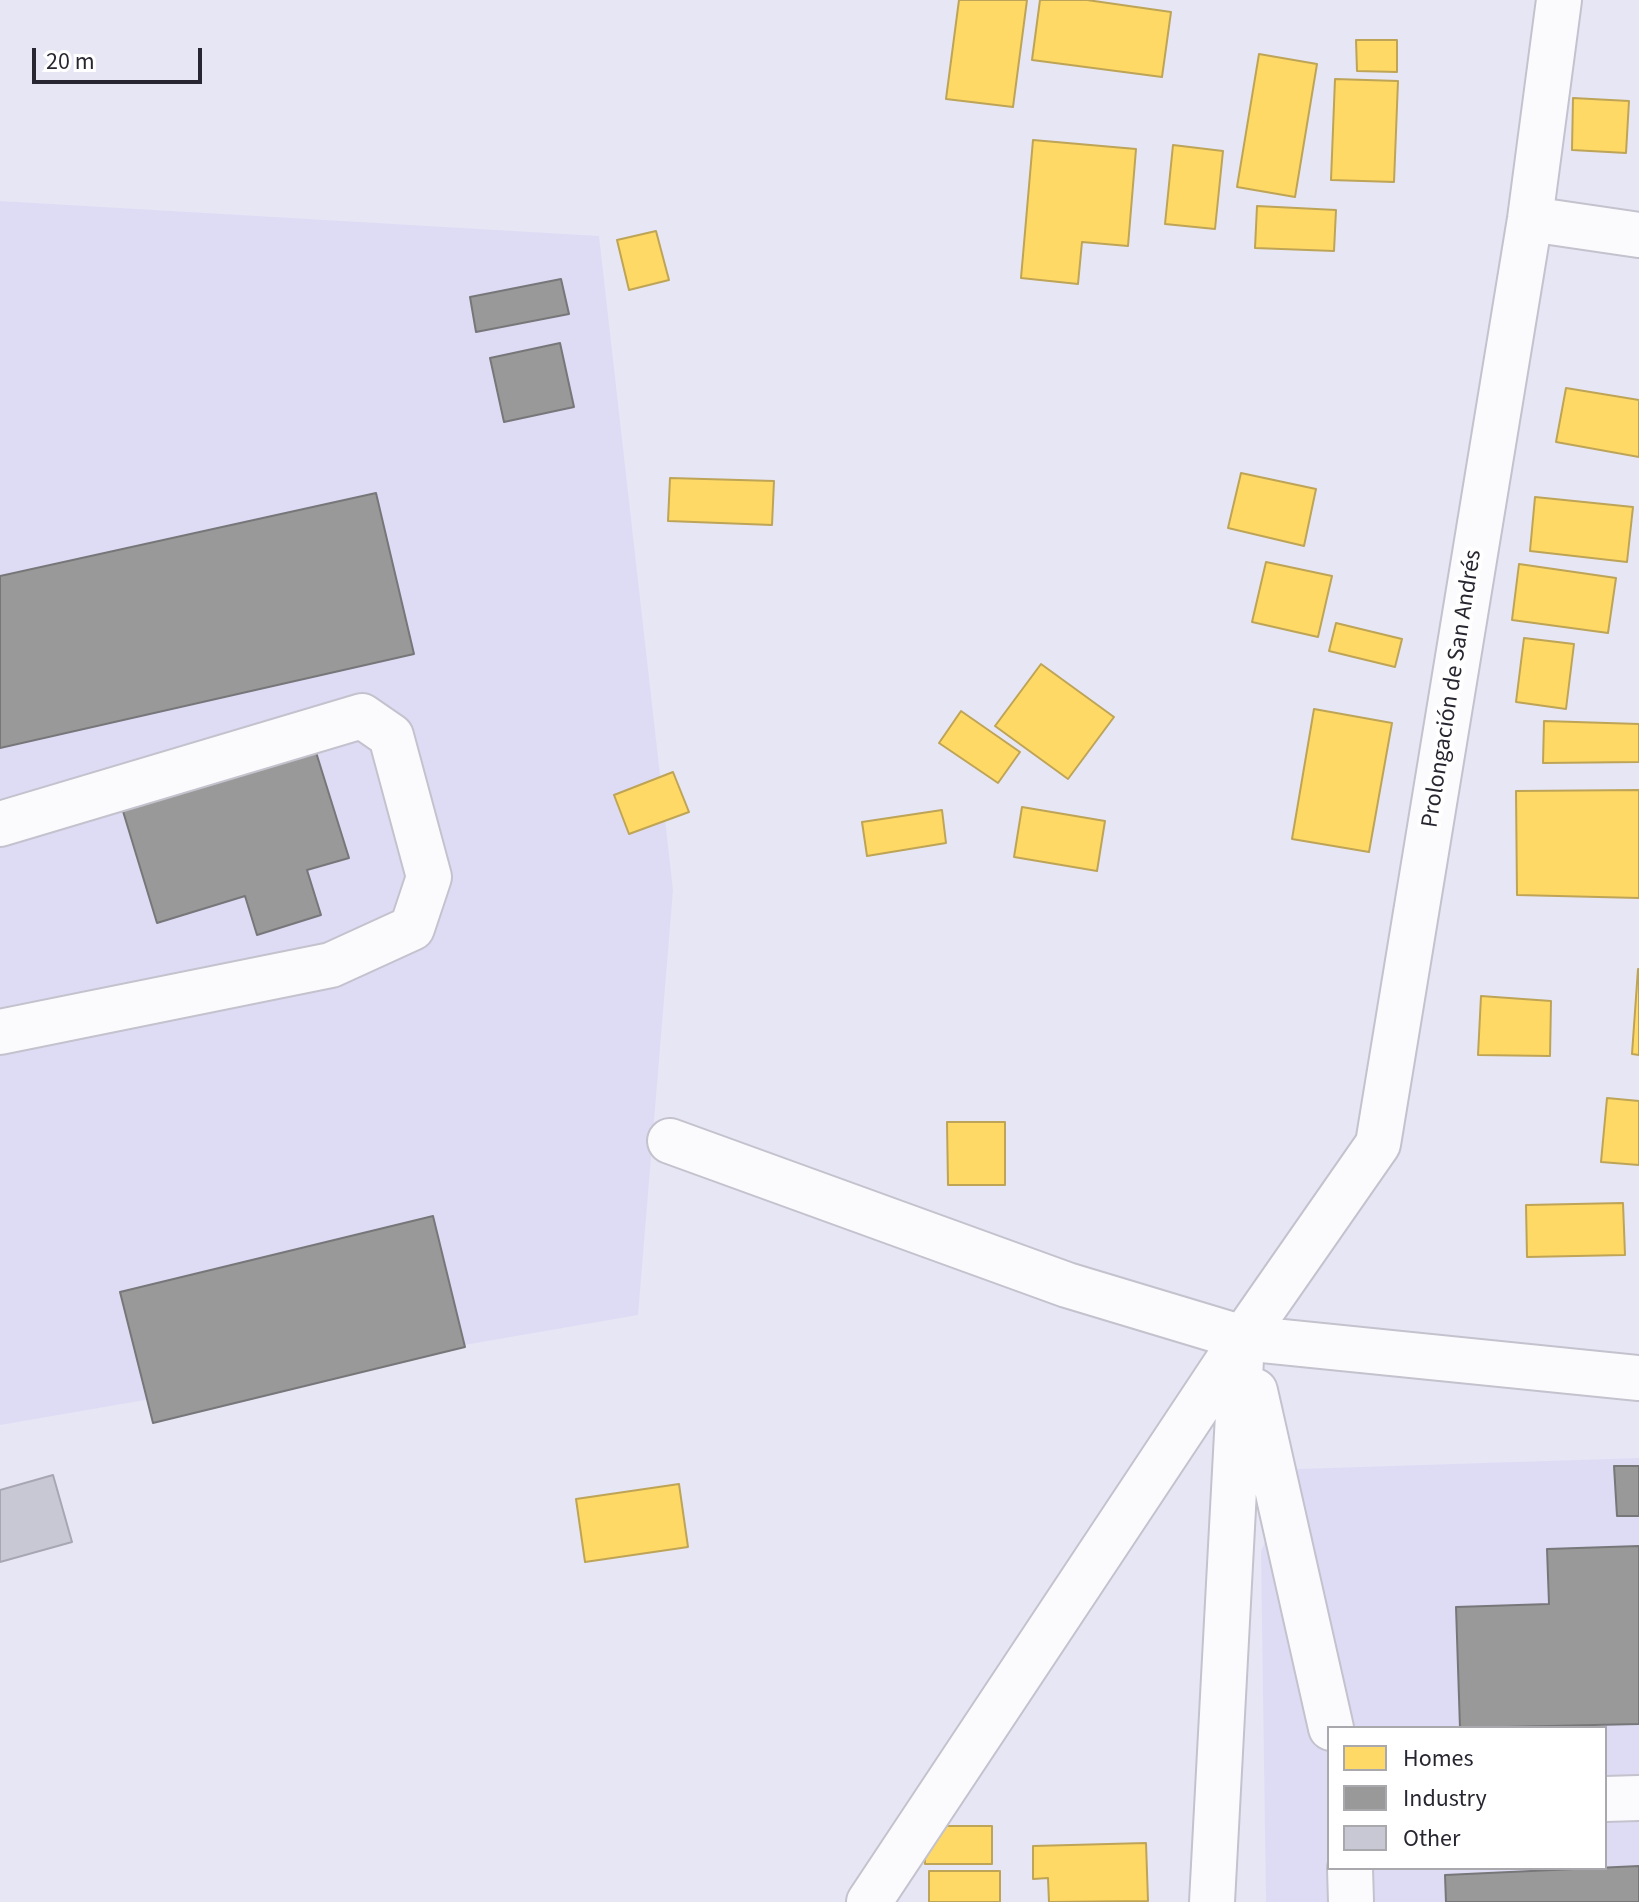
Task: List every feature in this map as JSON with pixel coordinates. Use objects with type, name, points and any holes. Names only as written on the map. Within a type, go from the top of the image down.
[{"type":"street","name":"Prolongación de San Andrés","points":[[869,1902],[1243,1338],[1378,1144],[1530,219],[1559,0]]},
{"type":"street","points":[[1530,219],[1639,235]]},
{"type":"street","points":[[0,824],[362,716],[391,736],[429,877],[412,928],[331,965],[0,1032]]},
{"type":"street","points":[[670,1141],[1067,1285],[1243,1338],[1639,1378]]},
{"type":"street","points":[[1243,1338],[1331,1726]]},
{"type":"street","points":[[1212,1902],[1243,1338]]},
{"type":"street","points":[[1607,1799],[1639,1798]]},
{"type":"street","points":[[1350,1870],[1351,1902]]},
{"type":"shaded area","points":[[0,201],[599,236],[673,890],[638,1315],[0,1425]]},
{"type":"shaded area","points":[[1639,1458],[1639,1902],[1266,1902],[1261,1551],[1298,1469]]},
{"type":"building: Homes","points":[[959,0],[1027,0],[1013,107],[946,99]]},
{"type":"building: Homes","points":[[1040,0],[1087,0],[1171,12],[1162,77],[1032,60]]},
{"type":"building: Homes","points":[[1356,40],[1397,40],[1397,72],[1357,71]]},
{"type":"building: Homes","points":[[1259,54],[1317,64],[1295,197],[1237,187]]},
{"type":"building: Homes","points":[[1335,79],[1398,81],[1394,182],[1331,180]]},
{"type":"building: Homes","points":[[1573,98],[1629,101],[1626,153],[1572,150]]},
{"type":"building: Homes","points":[[1033,140],[1136,149],[1128,246],[1082,242],[1078,284],[1021,278]]},
{"type":"building: Homes","points":[[1173,145],[1223,151],[1215,229],[1165,224]]},
{"type":"building: Homes","points":[[1257,206],[1336,210],[1334,251],[1255,248]]},
{"type":"building: Homes","points":[[656,231],[669,280],[629,290],[617,240]]},
{"type":"building: Homes","points":[[1566,388],[1639,400],[1639,457],[1556,442]]},
{"type":"building: Homes","points":[[1241,473],[1316,489],[1304,546],[1228,528]]},
{"type":"building: Homes","points":[[670,478],[774,481],[772,525],[668,521]]},
{"type":"building: Homes","points":[[1535,497],[1633,507],[1627,562],[1530,551]]},
{"type":"building: Homes","points":[[1266,562],[1332,576],[1318,637],[1252,622]]},
{"type":"building: Homes","points":[[1519,564],[1616,578],[1608,633],[1512,620]]},
{"type":"building: Homes","points":[[1336,623],[1402,639],[1395,667],[1329,651]]},
{"type":"building: Homes","points":[[1524,638],[1574,644],[1566,709],[1516,702]]},
{"type":"building: Homes","points":[[1041,664],[1114,717],[1068,779],[995,726]]},
{"type":"building: Homes","points":[[1314,709],[1392,723],[1369,852],[1292,839]]},
{"type":"building: Homes","points":[[961,711],[1020,752],[998,783],[939,743]]},
{"type":"building: Homes","points":[[1544,721],[1639,724],[1639,762],[1543,763]]},
{"type":"building: Homes","points":[[673,772],[689,812],[629,834],[614,795]]},
{"type":"building: Homes","points":[[1639,790],[1639,898],[1517,895],[1516,791]]},
{"type":"building: Homes","points":[[1022,807],[1105,821],[1097,871],[1014,857]]},
{"type":"building: Homes","points":[[942,810],[946,843],[867,856],[862,822]]},
{"type":"building: Homes","points":[[1639,969],[1639,1055],[1632,1054]]},
{"type":"building: Homes","points":[[1481,996],[1551,1001],[1550,1056],[1478,1055]]},
{"type":"building: Homes","points":[[1607,1098],[1639,1101],[1639,1165],[1601,1162]]},
{"type":"building: Homes","points":[[947,1122],[1005,1122],[1005,1185],[948,1185]]},
{"type":"building: Homes","points":[[1623,1203],[1625,1255],[1527,1257],[1526,1205]]},
{"type":"building: Homes","points":[[679,1484],[688,1547],[585,1562],[576,1499]]},
{"type":"building: Homes","points":[[925,1826],[992,1826],[992,1864],[925,1864]]},
{"type":"building: Homes","points":[[1146,1843],[1148,1901],[1049,1902],[1048,1878],[1033,1879],[1033,1846]]},
{"type":"building: Homes","points":[[929,1871],[1000,1871],[1000,1902],[929,1902]]},
{"type":"building: Industry","points":[[561,279],[569,314],[476,332],[470,297]]},
{"type":"building: Industry","points":[[560,343],[574,407],[504,422],[490,358]]},
{"type":"building: Industry","points":[[376,493],[414,654],[0,748],[0,576]]},
{"type":"building: Industry","points":[[315,749],[349,858],[307,870],[321,915],[257,935],[245,896],[157,923],[122,808]]},
{"type":"building: Industry","points":[[433,1216],[465,1347],[153,1423],[120,1292]]},
{"type":"building: Industry","points":[[1614,1466],[1639,1466],[1639,1516],[1617,1516]]},
{"type":"building: Industry","points":[[1639,1546],[1639,1724],[1460,1726],[1456,1607],[1549,1604],[1547,1549]]},
{"type":"building: Industry","points":[[1639,1866],[1639,1902],[1446,1902],[1445,1875],[1607,1870],[1607,1867]]},
{"type":"building: Other","points":[[53,1475],[72,1542],[0,1562],[0,1490]]}]
